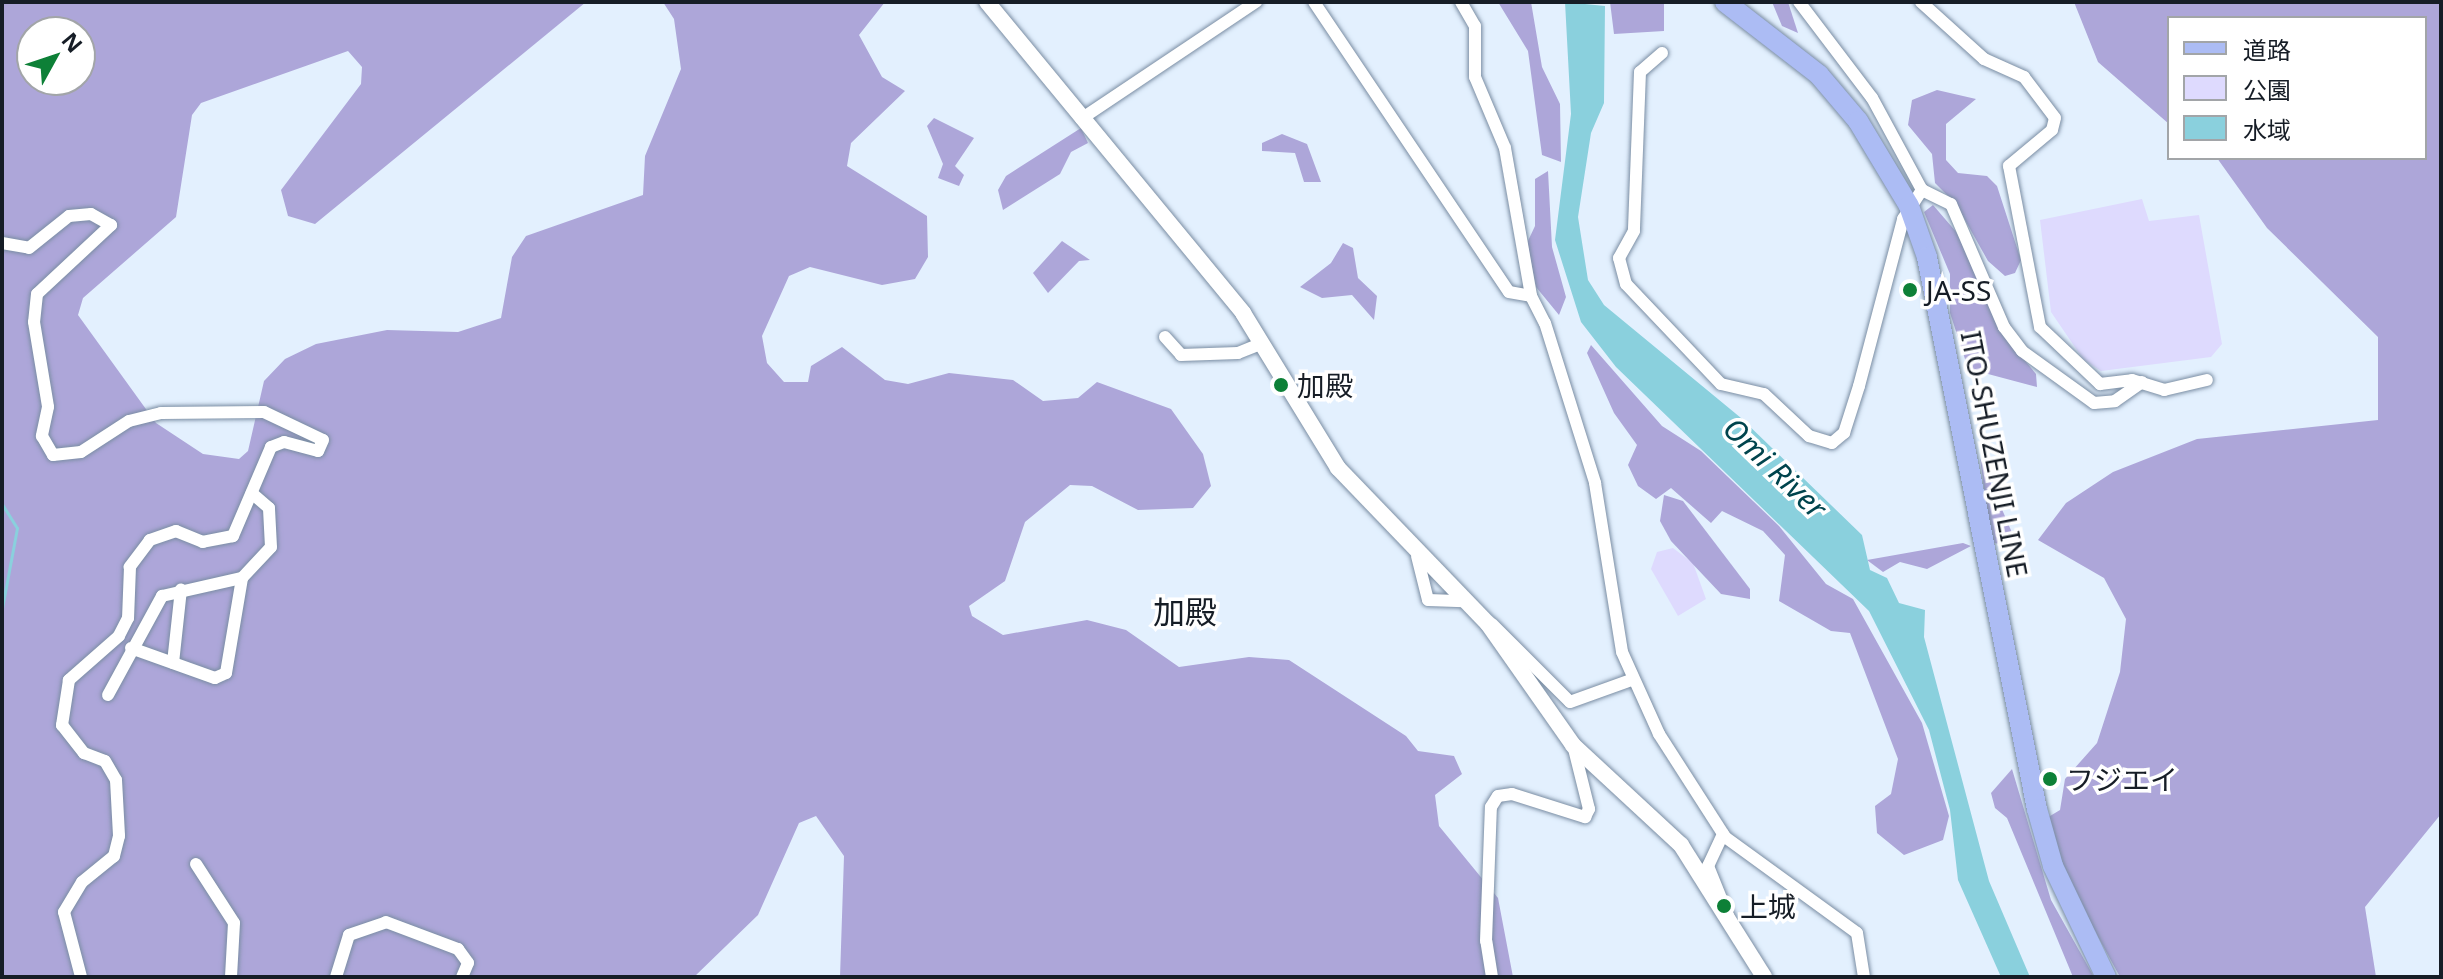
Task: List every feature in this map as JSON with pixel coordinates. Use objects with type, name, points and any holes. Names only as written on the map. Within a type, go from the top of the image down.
[{"type":"main road","name":"ITO-SHUZENJI LINE","points":[[1725,2],[1819,75],[1916,198],[2037,809],[2053,866],[2106,977]]},
{"type":"street","points":[[987,2],[1042,61],[1081,119],[1263,343],[1338,468],[1417,556],[1570,702],[1631,680]]},
{"type":"street","points":[[1081,119],[1255,2]]},
{"type":"street","points":[[1314,2],[1509,292],[1531,296]]},
{"type":"street","points":[[1461,2],[1475,26],[1475,77],[1505,148],[1531,296],[1576,407],[1631,680],[1723,834],[1857,933],[1864,977]]},
{"type":"street","points":[[1662,53],[1640,72],[1634,231],[1619,258],[1626,284],[1721,384],[1764,394],[1822,443],[1844,433],[1916,198],[1872,98],[1806,17],[1799,2]]},
{"type":"street","points":[[1806,17],[1807,2]]},
{"type":"street","points":[[1921,2],[1984,59],[2024,77],[2055,118],[2052,130],[2009,166],[2040,327],[2091,381],[2142,382],[2164,390],[2207,380]]},
{"type":"street","points":[[1916,198],[1951,204],[2004,327],[2022,351],[2094,403],[2115,401],[2142,382]]},
{"type":"street","points":[[2,243],[29,248],[69,216],[91,214],[111,225],[106,237],[65,261],[34,305],[48,407],[42,436],[53,455],[71,455],[129,421],[161,413],[264,412],[323,440],[318,451],[284,442],[271,447],[237,529],[219,544],[176,531],[150,540],[130,567],[128,618],[119,636],[85,663],[63,697],[62,725],[71,741],[105,761],[116,780],[119,825],[114,856],[82,882],[64,912],[81,977]]},
{"type":"street","points":[[1165,337],[1181,355],[1238,353],[1263,343]]},
{"type":"street","points":[[131,648],[215,678],[226,673],[242,578],[271,547],[269,508],[252,493]]},
{"type":"street","points":[[1417,556],[1428,600],[1464,601]]},
{"type":"street","points":[[108,695],[154,605],[181,589],[242,578]]},
{"type":"street","points":[[173,663],[181,589]]},
{"type":"street","points":[[1486,621],[1573,745],[1681,845],[1764,977]]},
{"type":"street","points":[[1492,977],[1491,807],[1512,794],[1585,817],[1589,809],[1573,745]]},
{"type":"street","points":[[1723,834],[1708,866],[1731,923]]},
{"type":"street","points":[[196,864],[234,923],[231,977]]},
{"type":"street","points":[[336,977],[349,935],[386,922],[458,949],[468,963],[462,977]]},
{"type":"green space","points":[[2142,199],[2149,221],[2199,215],[2222,344],[2211,357],[2101,371],[2083,359],[2051,312],[2040,220]]},
{"type":"green space","points":[[1673,548],[1693,563],[1706,599],[1678,616],[1651,569],[1657,552]]},
{"type":"shaded area","points":[[2,2],[586,2],[315,224],[288,216],[281,190],[361,84],[362,67],[348,51],[201,103],[192,115],[176,217],[83,298],[78,315],[156,423],[203,454],[239,459],[248,451],[264,381],[285,359],[316,344],[387,330],[458,332],[501,318],[512,257],[526,236],[643,195],[645,156],[681,69],[674,19],[663,2],[885,2],[859,35],[882,77],[905,91],[851,143],[847,166],[927,216],[928,257],[915,279],[882,285],[810,267],[789,276],[762,336],[767,363],[784,382],[808,382],[811,366],[842,347],[885,380],[908,384],[949,373],[1013,380],[1043,401],[1078,398],[1097,382],[1171,409],[1203,454],[1211,486],[1193,508],[1138,510],[1092,486],[1070,485],[1025,522],[1005,581],[969,606],[972,616],[1003,635],[1087,620],[1126,630],[1179,667],[1249,657],[1289,660],[1406,736],[1418,751],[1454,756],[1462,774],[1435,795],[1439,826],[1498,898],[1513,977],[840,977],[844,856],[816,816],[799,823],[758,915],[694,977],[2,977]]},
{"type":"shaded area","points":[[1498,2],[1531,2],[1542,67],[1560,104],[1561,162],[1542,155],[1528,51]]},
{"type":"shaded area","points":[[1610,2],[1664,2],[1664,31],[1614,34]]},
{"type":"shaded area","points":[[1772,2],[1788,2],[1798,33],[1782,26]]},
{"type":"shaded area","points":[[2074,2],[2441,2],[2441,814],[2365,907],[2376,977],[2120,977],[2068,882],[2045,819],[2060,810],[2065,779],[2097,743],[2120,672],[2126,619],[2104,578],[2038,540],[2066,503],[2113,472],[2197,439],[2378,420],[2378,337],[2267,228],[2218,160],[2427,160],[2427,16],[2167,16],[2167,122],[2098,62]]},
{"type":"shaded area","points":[[1937,90],[1976,99],[1946,124],[1946,160],[1958,173],[1987,176],[1997,186],[2021,260],[2015,273],[2005,276],[1988,261],[1956,204],[1935,183],[1932,154],[1908,125],[1912,100]]},
{"type":"shaded area","points":[[934,118],[974,138],[955,166],[964,175],[959,186],[938,178],[943,164],[927,126]]},
{"type":"shaded area","points":[[1081,128],[1088,143],[1071,152],[1060,174],[1003,210],[998,190],[1006,176]]},
{"type":"shaded area","points":[[1282,134],[1307,144],[1321,182],[1304,182],[1295,153],[1262,151],[1262,143]]},
{"type":"shaded area","points":[[1548,171],[1552,247],[1566,297],[1559,315],[1536,287],[1527,243],[1535,226],[1535,179]]},
{"type":"shaded area","points":[[1933,205],[1964,241],[2003,334],[2036,374],[2037,387],[1973,370],[1965,359],[1950,313],[1950,274],[1924,212]]},
{"type":"shaded area","points":[[1062,241],[1090,260],[1079,261],[1048,293],[1033,273]]},
{"type":"shaded area","points":[[1343,243],[1353,248],[1358,278],[1377,296],[1374,320],[1352,295],[1322,298],[1300,287],[1331,263]]},
{"type":"shaded area","points":[[1591,345],[1662,426],[1701,451],[1779,526],[1826,584],[1853,599],[1922,723],[1949,816],[1943,840],[1904,855],[1877,833],[1875,806],[1891,794],[1898,759],[1850,633],[1831,631],[1779,601],[1785,555],[1763,531],[1722,511],[1711,523],[1671,488],[1656,499],[1638,486],[1628,465],[1637,445],[1614,413],[1587,353]]},
{"type":"shaded area","points":[[1980,458],[2013,535],[2014,548],[1991,542]]},
{"type":"shaded area","points":[[1664,495],[1683,501],[1750,589],[1750,599],[1721,594],[1671,541],[1660,521]]},
{"type":"shaded area","points":[[1963,543],[1971,546],[1927,569],[1900,562],[1883,572],[1867,560]]},
{"type":"shaded area","points":[[2012,769],[2051,900],[2094,977],[2073,977],[2007,818],[1995,808],[1991,793]]},
{"type":"water","name":"Omi River","points":[[1565,2],[1605,6],[1604,103],[1591,133],[1578,217],[1588,280],[1604,305],[1741,418],[1862,535],[1870,570],[1887,578],[1899,603],[1925,610],[1924,637],[1989,881],[2030,977],[2001,977],[1958,880],[1950,810],[1929,730],[1869,611],[1616,367],[1581,322],[1555,240],[1571,114]]},
{"type":"waterway","points":[[2,504],[17,528],[2,608]]},
{"type":"place","name":"JA-SS","points":[[1910,290]]},
{"type":"place","name":"加殿","points":[[1281,385]]},
{"type":"place","name":"フジエイ","points":[[2050,779]]},
{"type":"place","name":"上城","points":[[1724,906]]},
{"type":"district","name":"加殿","points":[[1185,612]]}]
